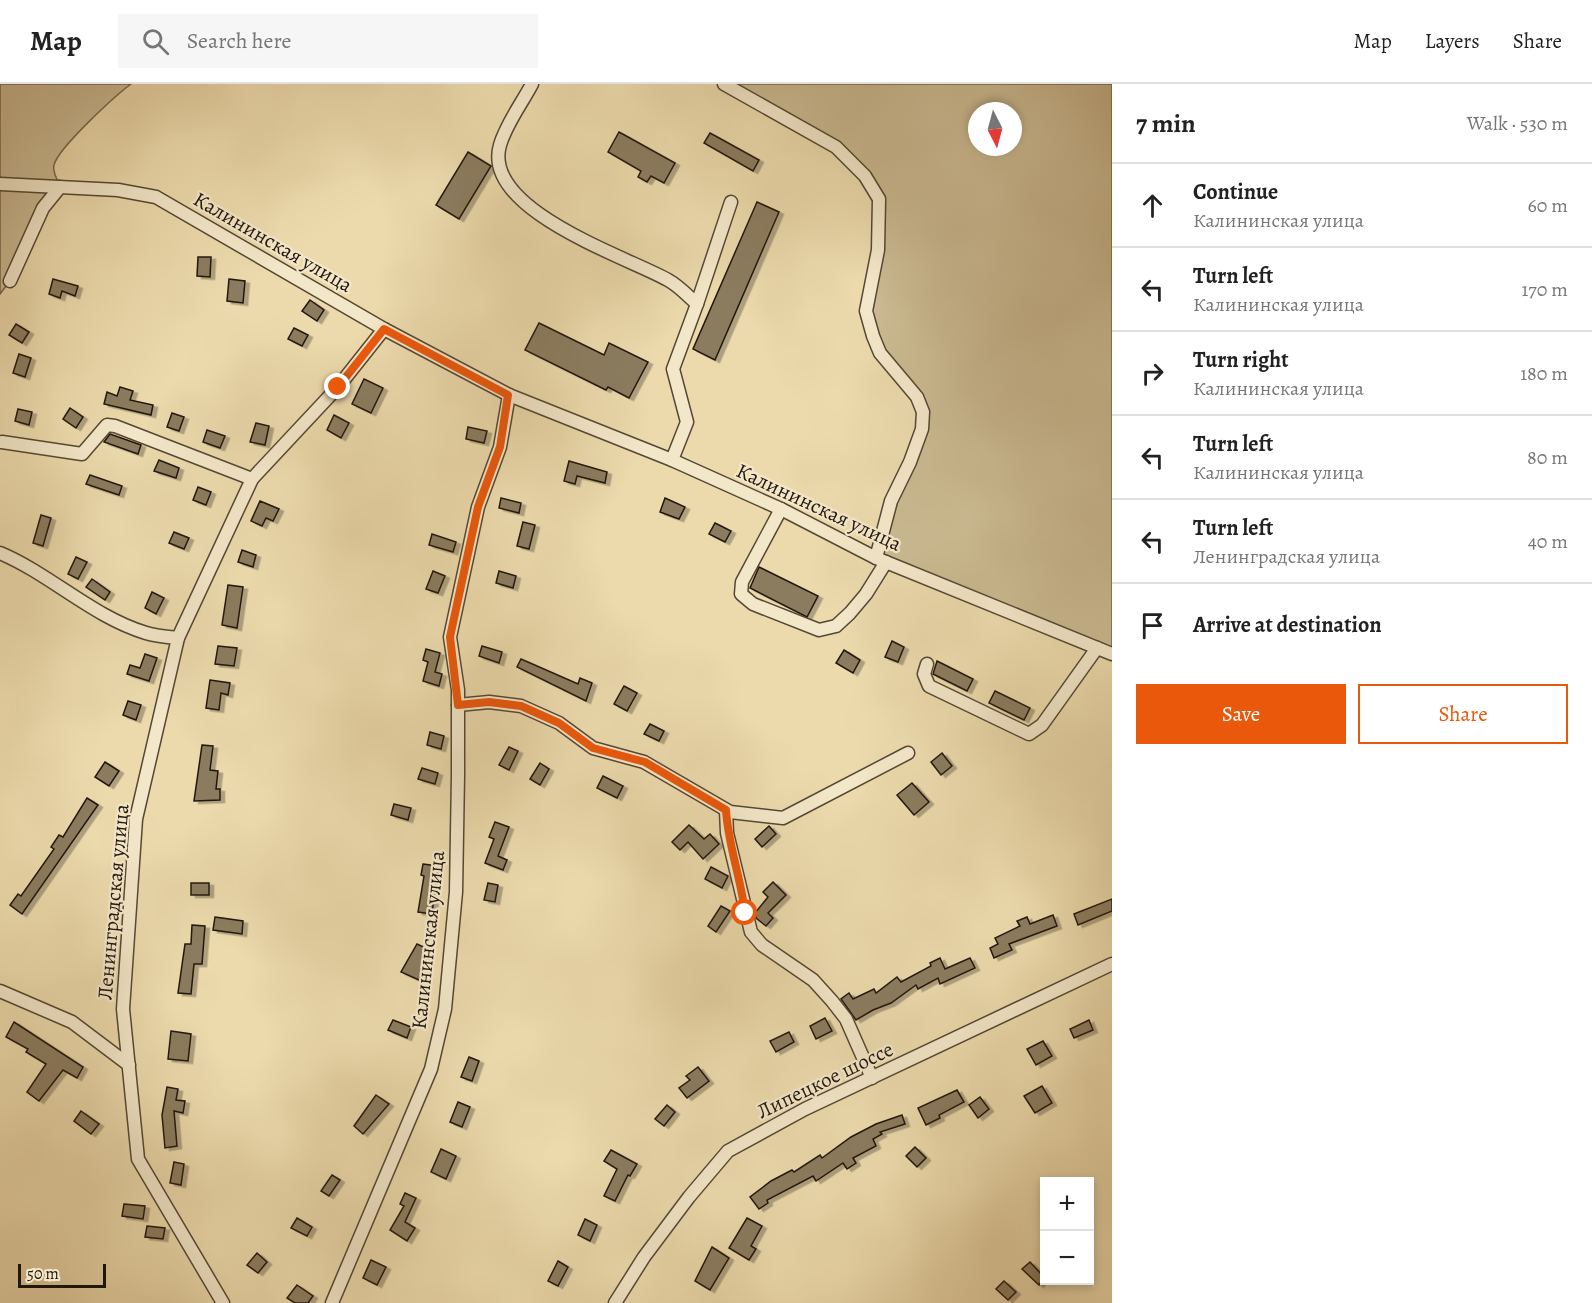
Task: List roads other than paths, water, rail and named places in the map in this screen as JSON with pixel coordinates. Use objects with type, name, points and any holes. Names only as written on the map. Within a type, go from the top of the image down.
[{"type":"street","points":[[532,84],[500,146],[501,171],[521,200],[542,218],[576,237],[670,281],[697,303]]},
{"type":"street","points":[[724,84],[836,147],[865,176],[879,199],[878,250],[867,311],[873,336],[880,352],[917,397],[922,412],[922,429],[910,462],[891,501],[881,560],[866,594],[836,626],[819,630],[753,604],[741,594],[742,582],[780,509]]},
{"type":"street","name":"Калининская улица","points":[[0,184],[118,190],[156,197],[384,329],[508,395],[672,460],[780,509],[881,560],[1112,654]]},
{"type":"street","points":[[10,281],[43,208],[60,187]]},
{"type":"street","points":[[672,460],[687,422],[674,369],[731,202]]},
{"type":"street","name":"Ленинградская улица","points":[[223,1303],[138,1159],[123,1009],[136,819],[178,638],[252,479],[338,387],[384,329]]},
{"type":"street","name":"Калининская улица","points":[[332,1303],[431,1070],[445,1009],[456,892],[458,705],[450,637],[478,507],[500,447],[508,395]]},
{"type":"street","points":[[2,442],[82,454],[107,426],[115,426],[252,479]]},
{"type":"street","points":[[0,553],[19,561],[115,620],[146,633],[178,638]]},
{"type":"street","points":[[927,664],[924,674],[929,686],[1029,734],[1042,725],[1097,648]]},
{"type":"street","points":[[458,705],[489,702],[521,706],[559,723],[593,748],[645,762],[726,810],[783,818],[908,753]]},
{"type":"street","points":[[726,810],[727,833],[751,932],[762,945],[813,980],[832,1001],[846,1019],[872,1078]]},
{"type":"street","name":"Липецкое шоссе","points":[[615,1303],[644,1257],[689,1197],[728,1151],[805,1109],[1112,964]]},
{"type":"street","name":"Ленинградская улица","points":[[0,991],[72,1022],[129,1065]]}]
